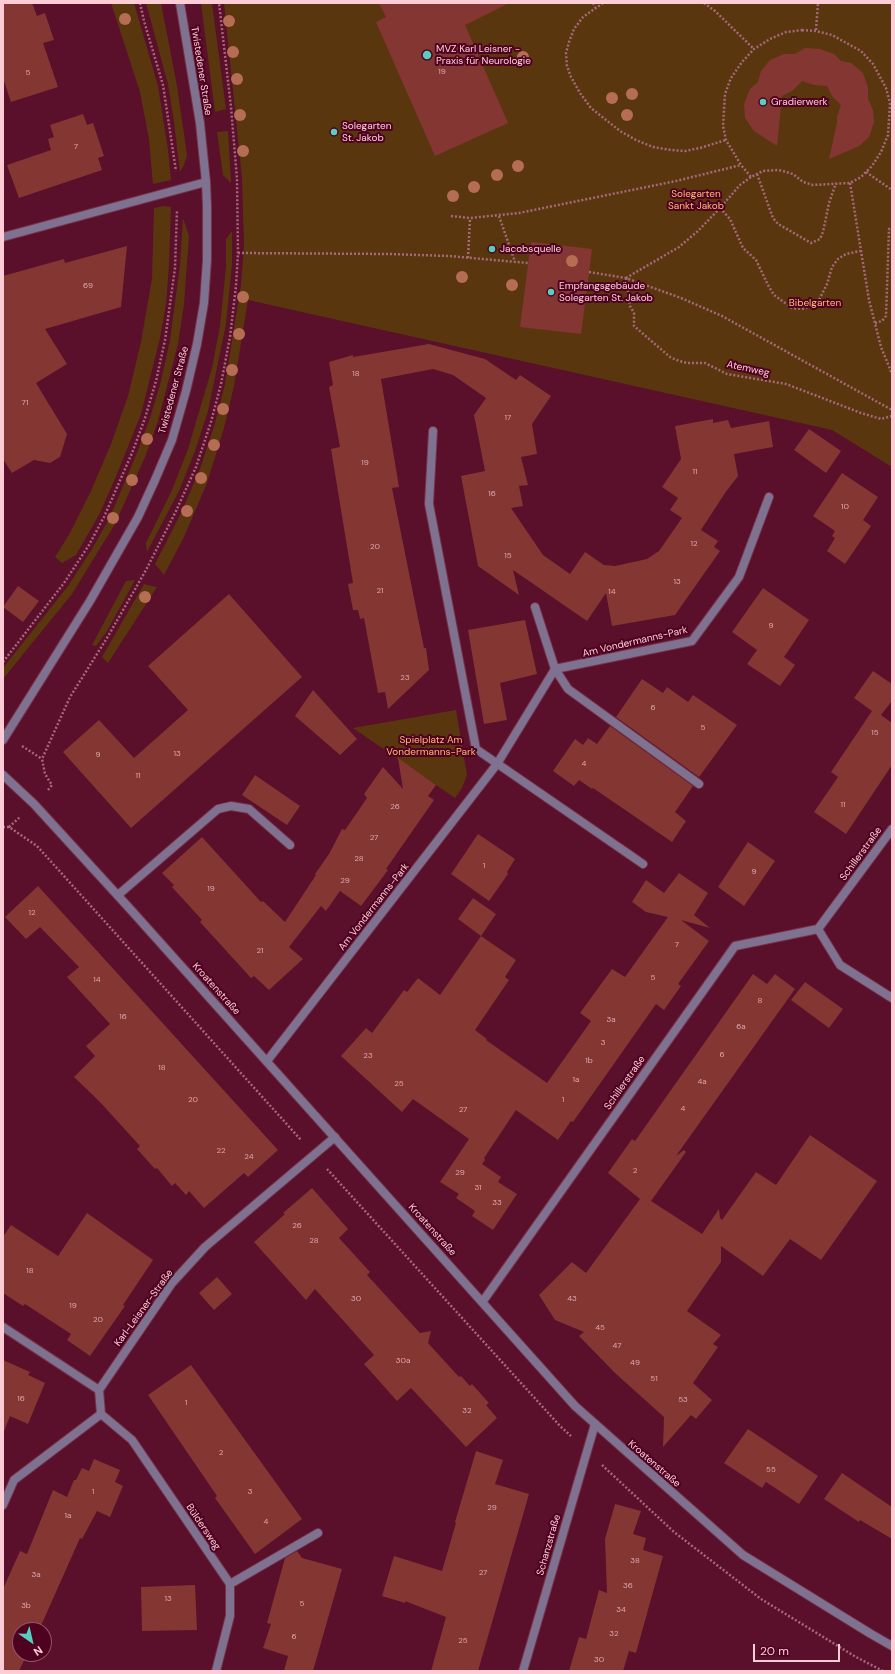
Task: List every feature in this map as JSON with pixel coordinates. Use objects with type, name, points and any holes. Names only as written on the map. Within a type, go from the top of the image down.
[{"type":"street","name":"Twistedener Straße","points":[[3,740],[123,546],[172,440],[197,344],[204,303],[207,260],[206,182],[200,123],[180,3]]},
{"type":"street","points":[[3,237],[206,182]]},
{"type":"street","points":[[433,431],[429,504],[476,749],[643,864]]},
{"type":"street","name":"Am Vondermanns-Park","points":[[267,1061],[498,764],[555,669],[692,641],[739,577],[769,497]]},
{"type":"street","points":[[535,607],[555,669],[568,689],[699,784]]},
{"type":"street","name":"Kroatenstraße","points":[[3,775],[34,804],[118,895],[575,1406],[743,1555],[892,1646]]},
{"type":"street","points":[[118,895],[218,809],[231,806],[249,809],[290,845]]},
{"type":"street","name":"Schillerstraße","points":[[483,1302],[734,946],[818,929],[892,829]]},
{"type":"street","points":[[818,929],[840,965],[892,998]]},
{"type":"street","name":"Karl-Leisner-Straße","points":[[99,1390],[172,1283],[205,1247],[335,1137]]},
{"type":"street","points":[[3,1327],[99,1390],[101,1414],[14,1480],[3,1505]]},
{"type":"street","name":"Büldersweg","points":[[101,1414],[132,1440],[230,1584]]},
{"type":"street","name":"Schanzstraße","points":[[523,1671],[595,1424]]},
{"type":"street","points":[[216,1671],[230,1616],[230,1584],[318,1533]]},
{"type":"path","points":[[3,662],[64,583],[89,545],[104,517],[132,453],[145,418],[156,381],[171,306],[175,268],[177,189],[176,165],[163,86],[140,3]]},
{"type":"path","points":[[593,3],[595,7]]},
{"type":"path","points":[[602,3],[583,17],[574,29],[566,53],[567,66],[571,77],[591,108],[620,131],[636,140],[654,147],[685,151],[726,140]]},
{"type":"path","points":[[704,3],[715,11],[754,49]]},
{"type":"path","points":[[816,31],[818,3]]},
{"type":"path","points":[[626,278],[679,247],[698,231],[740,185],[757,174],[764,171],[779,170],[793,174],[803,182],[814,185],[850,183],[866,172],[881,152],[888,135],[891,103],[881,77],[873,64],[861,51],[832,35],[816,31],[786,32],[770,39],[754,49],[742,62],[731,78],[725,94],[723,126],[726,140],[741,165],[751,177]]},
{"type":"path","points":[[451,216],[470,218],[499,216],[676,181],[741,165]]},
{"type":"path","points":[[866,172],[892,190]]},
{"type":"path","points":[[757,174],[773,218],[778,224],[811,243],[820,239],[826,222],[829,203],[836,183]]},
{"type":"path","points":[[850,183],[860,251],[874,323],[892,374]]},
{"type":"path","points":[[720,208],[730,219],[743,248],[756,260],[774,294],[792,308],[802,309],[812,306],[819,300],[827,284],[832,267],[838,259],[846,254],[860,251]]},
{"type":"path","points":[[499,216],[515,262]]},
{"type":"path","points":[[468,258],[470,218]]},
{"type":"path","points":[[874,323],[882,321],[886,316],[889,230],[892,229]]},
{"type":"path","points":[[238,253],[389,254],[528,263]]},
{"type":"path","points":[[589,272],[626,278],[681,298],[722,316],[892,410]]},
{"type":"path","name":"Atemweg","points":[[626,278],[630,306],[634,313],[634,326],[670,357],[687,363],[705,363],[727,374],[786,384],[861,413],[881,419],[892,416]]},
{"type":"path","points":[[3,827],[8,828],[37,846],[314,1154]]},
{"type":"green space","points":[[111,3],[134,3],[158,86],[171,180],[153,184],[149,139],[140,92]]},
{"type":"green space","points":[[146,3],[161,3],[177,86],[187,155],[180,172],[168,84]]},
{"type":"green space","points":[[201,3],[212,3],[226,109],[215,112]]},
{"type":"green space","name":"Solegarten Sankt Jakob","points":[[224,3],[892,3],[892,467],[832,430],[248,300],[234,386],[224,428],[207,483],[184,537],[164,575],[155,564],[181,513],[200,469],[215,423],[225,384],[241,285],[244,245],[242,178]]},
{"type":"green space","points":[[228,131],[231,183],[223,175],[217,132]]},
{"type":"green space","points":[[164,206],[171,207],[166,304],[160,338],[141,414],[100,513],[76,555],[62,563],[55,557],[70,533],[91,491],[111,444],[128,396],[141,342],[152,278],[154,208]]},
{"type":"green space","points":[[183,218],[189,236],[184,304],[178,344],[158,421],[145,457],[115,524],[72,594],[3,679],[3,668],[68,586],[92,549],[109,519],[137,453],[150,418],[161,381],[170,340],[180,265]]},
{"type":"green space","points":[[232,231],[232,264],[226,324],[208,411],[195,451],[179,491],[147,552],[146,543],[172,490],[188,449],[212,368],[220,326],[226,267],[226,239]]},
{"type":"green space","points":[[135,580],[107,631],[96,646],[92,645],[126,581]]},
{"type":"green space","points":[[144,584],[157,587],[108,663],[102,657]]},
{"type":"green space","name":"Spielplatz Am Vondermanns-Park","points":[[456,710],[467,775],[462,788],[455,798],[353,728]]},
{"type":"building","points":[[3,3],[32,3],[37,16],[45,13],[54,40],[43,43],[58,87],[11,102],[3,78]]},
{"type":"building","points":[[379,3],[509,3],[465,25],[508,123],[435,156],[376,22],[386,17]]},
{"type":"building","name":"Gradierwerk","points":[[805,48],[820,49],[834,54],[841,61],[851,63],[863,73],[868,87],[868,99],[873,110],[874,122],[869,137],[859,146],[829,159],[837,117],[841,105],[832,96],[827,86],[814,85],[802,81],[792,91],[782,96],[777,146],[754,131],[745,118],[744,104],[750,89],[758,82],[761,71],[770,60],[784,54],[795,54]]},
{"type":"building","points":[[83,114],[87,125],[93,123],[104,156],[98,158],[102,170],[19,198],[7,165],[51,150],[48,139],[54,137],[50,125]]},
{"type":"building","points":[[531,242],[592,249],[581,334],[520,327]]},
{"type":"building","points":[[127,246],[121,307],[45,329],[67,364],[36,383],[67,434],[60,457],[50,463],[34,460],[12,473],[3,459],[3,276],[64,259],[65,263]]},
{"type":"building","points":[[429,344],[485,359],[516,380],[520,375],[551,396],[532,424],[537,454],[521,457],[528,485],[519,486],[523,506],[511,508],[543,555],[570,574],[585,552],[604,565],[615,566],[647,559],[659,551],[682,518],[670,510],[678,498],[662,487],[681,459],[675,426],[713,419],[713,423],[728,420],[731,428],[769,421],[773,447],[734,454],[738,476],[701,530],[718,541],[714,547],[720,551],[675,615],[612,626],[606,593],[587,621],[513,570],[519,595],[478,566],[461,476],[485,471],[474,415],[486,398],[453,375],[433,369],[381,379],[399,487],[392,488],[424,648],[426,648],[429,670],[388,709],[385,692],[378,693],[364,618],[360,619],[358,610],[353,610],[348,584],[353,583],[331,449],[340,447],[329,387],[333,385],[329,362],[353,355],[353,357]]},
{"type":"building","points":[[809,429],[841,451],[826,473],[794,450]]},
{"type":"building","points":[[842,473],[878,497],[863,520],[871,526],[845,564],[827,551],[835,538],[832,536],[835,531],[813,516]]},
{"type":"building","points":[[18,586],[39,601],[23,622],[3,607]]},
{"type":"building","points":[[763,588],[809,620],[784,657],[795,665],[780,686],[747,664],[757,650],[732,632]]},
{"type":"building","points":[[229,594],[302,677],[131,828],[63,752],[99,720],[134,758],[188,710],[148,666]]},
{"type":"building","points":[[525,620],[537,674],[500,683],[507,720],[484,724],[468,630]]},
{"type":"building","points":[[873,671],[892,684],[892,701],[881,715],[892,723],[892,765],[846,834],[814,812],[838,777],[831,772],[872,711],[854,698]]},
{"type":"building","points":[[642,679],[663,693],[667,687],[688,702],[693,695],[737,725],[699,777],[616,717]]},
{"type":"building","points":[[313,690],[357,739],[340,755],[295,716]]},
{"type":"building","points":[[610,726],[693,786],[675,812],[686,821],[672,842],[593,788],[592,789],[579,780],[574,786],[553,771],[575,739],[583,745],[588,738],[597,744]]},
{"type":"building","points":[[398,758],[436,785],[428,796],[434,800],[386,869],[388,870],[361,906],[340,891],[326,911],[321,906],[289,947],[303,959],[269,990],[254,976],[251,978],[200,922],[202,920],[172,887],[174,885],[162,873],[202,837],[261,902],[263,901],[285,922],[329,854],[342,829],[345,830],[367,798],[364,794],[383,767],[403,789]]},
{"type":"building","points":[[255,775],[300,806],[287,825],[242,795]]},
{"type":"building","points":[[478,834],[515,859],[507,872],[508,874],[489,901],[451,874]]},
{"type":"building","points":[[748,842],[775,861],[744,906],[718,887]]},
{"type":"building","points":[[679,873],[708,893],[694,915],[710,928],[681,920],[709,941],[678,984],[681,986],[664,1010],[656,1004],[573,1122],[571,1121],[558,1140],[516,1110],[484,1158],[485,1160],[482,1164],[501,1177],[498,1182],[517,1194],[493,1230],[472,1216],[475,1211],[456,1198],[459,1194],[440,1182],[469,1139],[413,1099],[402,1112],[341,1056],[366,1028],[372,1033],[404,990],[407,992],[418,978],[440,995],[481,936],[516,960],[505,977],[509,980],[475,1030],[487,1039],[486,1040],[547,1083],[591,1021],[580,1013],[612,969],[625,977],[668,917],[646,912],[632,902],[646,880],[664,893]]},
{"type":"building","points":[[38,886],[278,1150],[248,1177],[244,1173],[204,1208],[189,1191],[186,1195],[175,1183],[172,1186],[157,1168],[155,1169],[137,1149],[140,1146],[99,1101],[74,1077],[95,1056],[86,1046],[110,1024],[67,977],[79,967],[40,927],[26,939],[5,917]]},
{"type":"building","points":[[473,898],[496,914],[481,936],[458,919]]},
{"type":"building","points":[[753,974],[767,984],[775,974],[795,989],[676,1156],[684,1150],[686,1152],[651,1201],[702,1234],[719,1209],[720,1218],[722,1220],[756,1172],[776,1185],[810,1135],[877,1181],[821,1260],[790,1239],[763,1276],[721,1246],[721,1262],[687,1311],[721,1335],[713,1344],[718,1347],[693,1383],[712,1400],[696,1419],[691,1415],[663,1447],[664,1417],[615,1373],[579,1336],[584,1332],[555,1320],[539,1295],[572,1262],[586,1273],[640,1199],[608,1173],[632,1139],[635,1141]]},
{"type":"building","points":[[805,982],[843,1009],[829,1028],[791,1000]]},
{"type":"building","points":[[312,1188],[348,1229],[339,1238],[370,1272],[367,1275],[420,1333],[431,1331],[428,1343],[459,1377],[461,1376],[470,1386],[472,1384],[489,1403],[486,1405],[497,1418],[466,1447],[411,1388],[397,1401],[364,1364],[374,1355],[315,1289],[306,1300],[254,1242],[285,1214],[283,1213]]},
{"type":"building","points":[[87,1213],[153,1260],[123,1305],[125,1306],[90,1356],[67,1340],[71,1334],[25,1304],[23,1306],[3,1293],[3,1237],[11,1225],[58,1256]]},
{"type":"building","points":[[217,1277],[232,1294],[214,1310],[199,1293]]},
{"type":"building","points":[[3,1360],[30,1372],[28,1375],[45,1383],[28,1424],[10,1416],[3,1434]]},
{"type":"building","points":[[191,1365],[302,1519],[255,1554],[215,1498],[217,1496],[148,1395]]},
{"type":"building","points":[[748,1429],[818,1476],[799,1504],[766,1482],[762,1488],[724,1463]]},
{"type":"building","points":[[476,1451],[503,1460],[495,1484],[529,1494],[478,1671],[431,1671],[446,1617],[405,1601],[405,1603],[382,1596],[394,1556],[442,1571]]},
{"type":"building","points":[[94,1459],[120,1470],[115,1482],[123,1486],[110,1517],[97,1511],[82,1539],[80,1538],[43,1622],[12,1622],[12,1662],[23,1662],[19,1671],[3,1671],[3,1589],[20,1551],[27,1554],[53,1490],[67,1497],[74,1480],[76,1480],[82,1468],[89,1471]]},
{"type":"building","points":[[842,1473],[892,1507],[892,1539],[860,1520],[859,1522],[824,1499]]},
{"type":"building","points":[[615,1504],[641,1511],[633,1534],[646,1538],[643,1550],[663,1556],[636,1653],[629,1651],[623,1671],[569,1671],[579,1637],[586,1639],[599,1590],[607,1593],[605,1539]]},
{"type":"building","points":[[297,1551],[302,1558],[342,1569],[313,1671],[284,1671],[288,1656],[263,1648],[271,1624],[267,1623],[285,1558]]},
{"type":"building","points":[[195,1585],[197,1630],[142,1631],[141,1587]]},
{"type":"place","name":"MVZ Karl Leisner - Praxis für Neurologie","points":[[427,55]]},
{"type":"place","name":"Gradierwerk","points":[[763,102]]},
{"type":"place","name":"Solegarten St. Jakob","points":[[334,132]]},
{"type":"place","name":"Jacobsquelle","points":[[492,249]]},
{"type":"place","name":"Empfangsgebäude Solegarten St. Jakob","points":[[551,292]]},
{"type":"park label","name":"Bibelgarten","points":[[815,303]]}]
